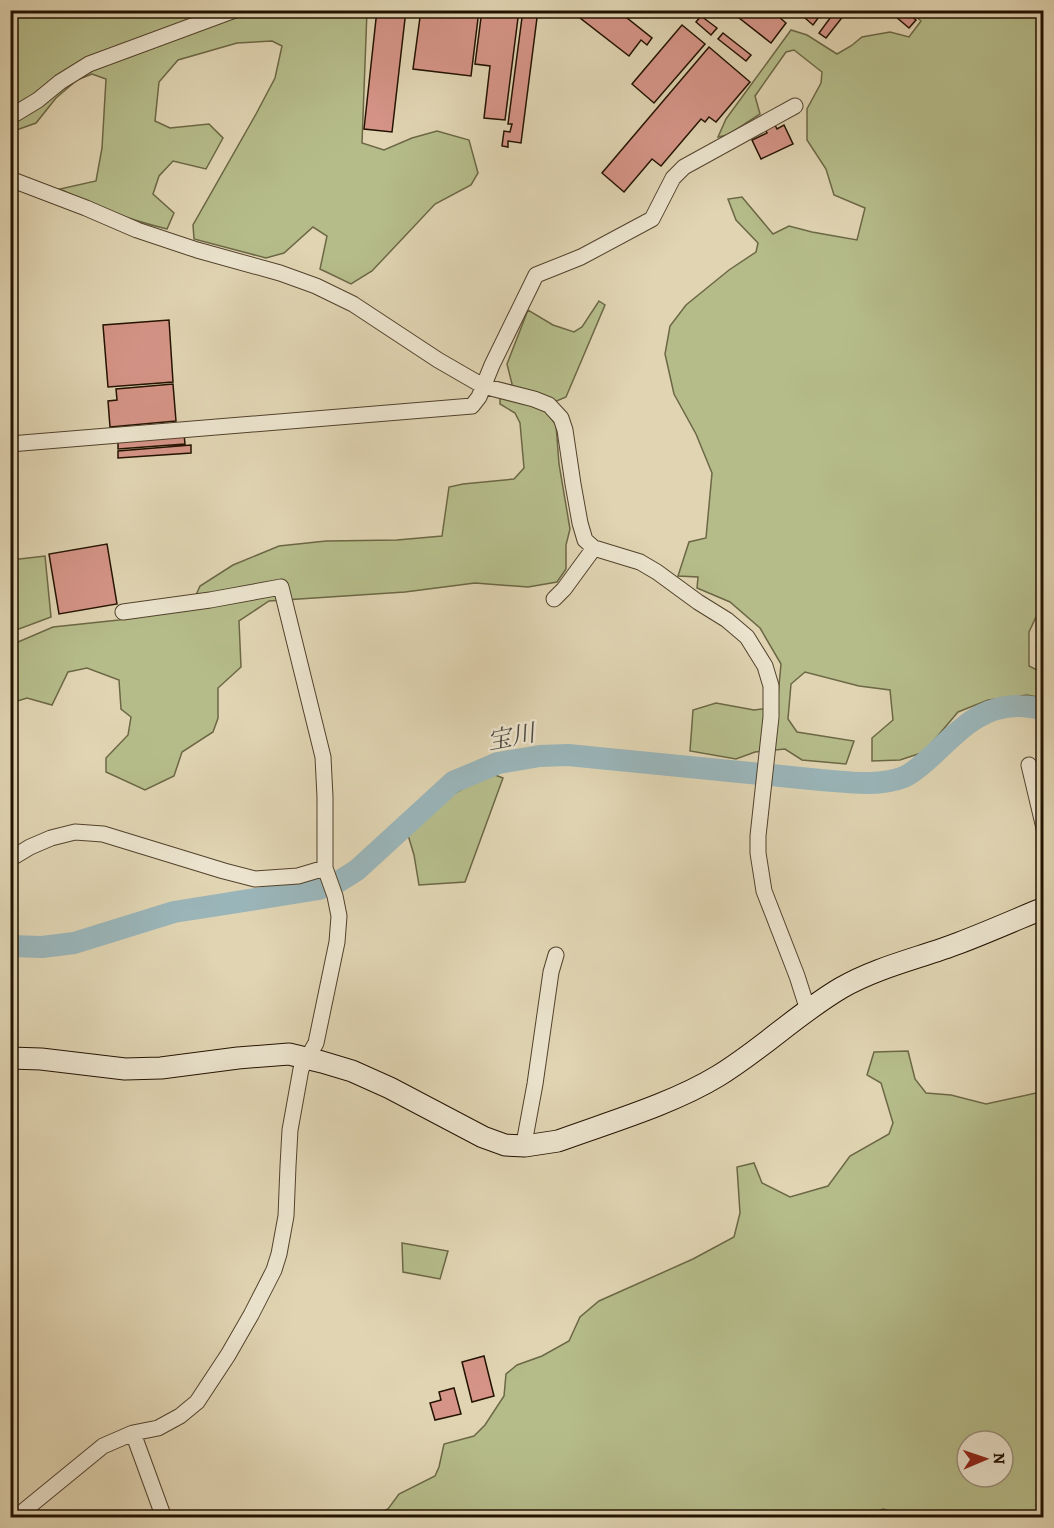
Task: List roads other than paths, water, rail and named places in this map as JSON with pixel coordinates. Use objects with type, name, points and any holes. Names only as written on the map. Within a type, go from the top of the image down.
[{"type":"street","points":[[10,117],[89,64],[235,10]]},
{"type":"street","points":[[10,444],[471,406],[479,397],[536,275],[581,257],[652,219],[673,178],[684,167],[795,106]]},
{"type":"street","points":[[10,179],[137,230],[316,286],[352,304],[438,360],[483,386],[549,405],[561,418],[565,430],[580,523],[585,540],[594,548],[640,562],[728,620],[747,637],[765,666],[771,686],[771,717],[758,853],[764,891],[810,1009]]},
{"type":"street","points":[[554,599],[594,548]]},
{"type":"street","points":[[15,1518],[103,1446],[133,1433],[158,1428],[180,1416],[196,1402],[251,1316],[274,1270],[279,1254],[286,1216],[291,1130],[301,1069],[316,1043],[337,942],[339,916],[325,868],[323,757],[281,587],[123,612]]},
{"type":"street","points":[[1029,765],[1044,828]]},
{"type":"street","points":[[10,859],[51,838],[75,832],[103,834],[255,879],[298,876],[325,868]]},
{"type":"street","points":[[10,1058],[41,1059],[125,1069],[161,1068],[289,1054],[352,1071],[390,1088],[483,1137],[505,1145],[525,1146],[558,1141],[691,1090],[716,1078],[742,1061],[841,988],[867,975],[959,943],[1044,908]]},
{"type":"street","points":[[525,1146],[551,972],[556,955]]},
{"type":"street","points":[[133,1433],[164,1518]]},
{"type":"waterway","name":"宝川","points":[[10,946],[42,947],[74,943],[174,912],[319,889],[338,882],[357,870],[453,782],[498,763],[540,756],[568,755],[842,782],[884,782],[904,777],[912,772],[962,728],[983,714],[1006,707],[1023,706],[1044,709]]}]
